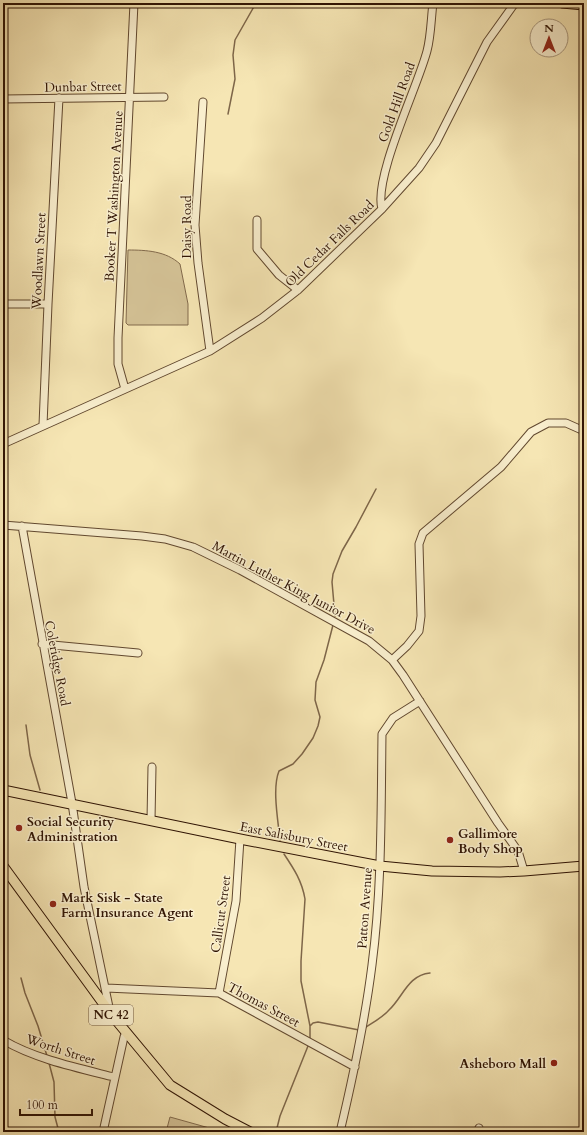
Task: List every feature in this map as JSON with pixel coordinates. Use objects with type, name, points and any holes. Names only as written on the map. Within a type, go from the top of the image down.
[{"type":"main road","points":[[562,3],[584,6]]},
{"type":"main road","name":"East Salisbury Street","points":[[3,790],[380,866],[432,871],[524,871],[584,866]]},
{"type":"main road","name":"NC 42","points":[[3,866],[111,1014],[170,1085],[225,1119],[250,1132]]},
{"type":"street","name":"Booker T Washington Avenue","points":[[125,389],[118,364],[118,338],[134,3]]},
{"type":"street","name":"Gold Hill Road","points":[[382,209],[380,201],[383,179],[389,158],[428,50],[433,3]]},
{"type":"street","name":"Old Cedar Falls Road","points":[[3,444],[210,351],[262,318],[298,290],[382,209],[419,168],[436,143],[487,42],[515,3]]},
{"type":"street","name":"Dunbar Street","points":[[3,99],[164,97]]},
{"type":"street","name":"Woodlawn Street","points":[[43,425],[59,98]]},
{"type":"street","name":"Daisy Road","points":[[203,102],[195,225],[198,263],[210,351]]},
{"type":"street","points":[[256,220],[257,249],[279,275],[298,290]]},
{"type":"street","points":[[3,304],[48,304]]},
{"type":"street","points":[[392,660],[407,646],[419,631],[421,616],[419,544],[423,532],[501,468],[531,432],[548,423],[566,423],[584,431]]},
{"type":"street","name":"Martin Luther King Junior Drive","points":[[3,525],[148,536],[174,541],[192,547],[240,570],[353,631],[377,646],[392,660],[420,701],[506,836],[518,851],[524,871]]},
{"type":"street","name":"Coleridge Road","points":[[22,526],[42,644],[72,803],[84,887],[111,1014]]},
{"type":"street","points":[[42,644],[138,653]]},
{"type":"street","name":"Patton Avenue","points":[[340,1132],[355,1067],[372,964],[380,866],[382,734],[394,718],[420,701]]},
{"type":"street","points":[[151,820],[152,767]]},
{"type":"street","name":"Callicut Street","points":[[219,993],[236,901],[240,839]]},
{"type":"street","points":[[98,996],[106,988]]},
{"type":"street","name":"Thomas Street","points":[[106,988],[219,993],[355,1067]]},
{"type":"street","points":[[103,1132],[114,1077],[126,1032]]},
{"type":"street","name":"Worth Street","points":[[3,1040],[26,1051],[41,1056],[114,1077]]},
{"type":"street","points":[[3,1130],[11,1132]]},
{"type":"shaded area","points":[[128,250],[156,252],[168,256],[180,264],[188,304],[188,325],[128,325],[126,323]]},
{"type":"shaded area","points":[[170,1117],[220,1131],[220,1132],[166,1132]]},
{"type":"waterway","points":[[228,114],[235,79],[233,55],[235,40],[256,3]]},
{"type":"waterway","points":[[335,616],[332,582],[333,574],[342,551],[376,489]]},
{"type":"waterway","points":[[280,840],[276,804],[277,778],[279,771],[293,764],[302,754],[313,738],[318,726],[320,717],[315,700],[316,682],[324,660],[333,625]]},
{"type":"waterway","points":[[26,725],[30,755],[40,790]]},
{"type":"waterway","points":[[284,854],[300,881],[305,899],[301,981],[310,1026],[310,1040]]},
{"type":"waterway","points":[[366,1027],[387,1013],[411,982],[422,975],[430,973]]},
{"type":"waterway","points":[[21,978],[47,1056]]},
{"type":"waterway","points":[[310,1026],[313,1023],[318,1022],[359,1030]]},
{"type":"waterway","points":[[276,1132],[280,1116],[308,1046]]},
{"type":"waterway","points":[[49,1063],[54,1082],[55,1117],[59,1132]]},
{"type":"place","name":"Social Security Administration","points":[[19,828]]},
{"type":"place","name":"Gallimore Body Shop","points":[[450,840]]},
{"type":"place","name":"Mark Sisk - State Farm Insurance Agent","points":[[53,904]]},
{"type":"place","name":"Asheboro Mall","points":[[554,1063]]}]
